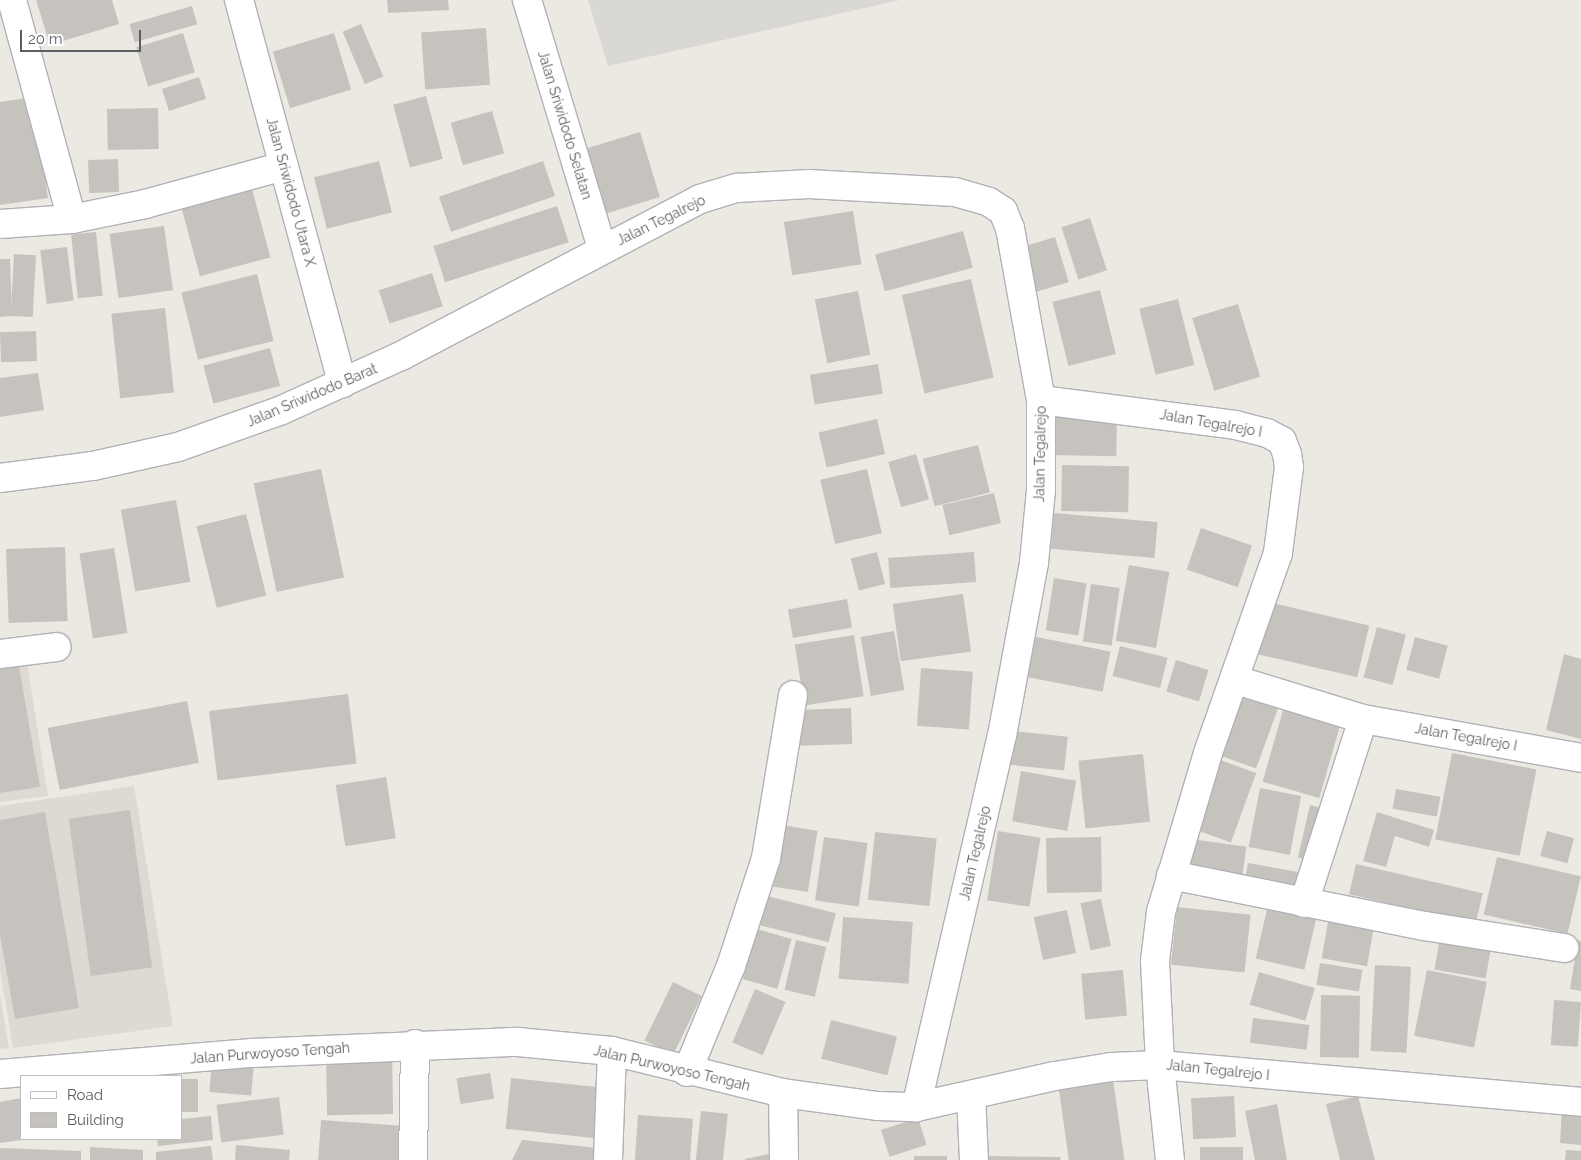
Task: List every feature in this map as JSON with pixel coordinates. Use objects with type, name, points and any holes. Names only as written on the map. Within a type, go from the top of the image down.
[{"type":"street","points":[[12,0],[72,219]]},
{"type":"street","name":"Jalan Sriwidodo Utara X","points":[[239,0],[342,383]]},
{"type":"street","name":"Jalan Sriwidodo Selatan","points":[[527,0],[602,249]]},
{"type":"street","points":[[0,224],[72,219],[145,204],[284,166]]},
{"type":"street","name":"Jalan Tegalrejo","points":[[602,249],[700,199],[737,188],[819,184],[955,192],[989,202],[1003,212],[1010,228],[1041,400],[1041,490],[1034,564],[1002,735],[916,1107]]},
{"type":"street","name":"Jalan Sriwidodo Barat","points":[[0,478],[92,466],[178,447],[282,410],[410,352],[602,249]]},
{"type":"street","name":"Jalan Tegalrejo I","points":[[1041,400],[1235,425],[1267,432],[1282,441],[1289,467],[1278,553],[1236,680],[1208,753],[1161,912],[1155,961],[1160,1065],[1581,1102]]},
{"type":"street","points":[[0,654],[57,647]]},
{"type":"street","name":"Jalan Tegalrejo I","points":[[1236,680],[1363,718],[1581,758]]},
{"type":"street","points":[[687,1072],[732,966],[766,858],[793,695]]},
{"type":"street","points":[[1304,903],[1363,718]]},
{"type":"street","points":[[1171,876],[1304,903],[1564,948]]},
{"type":"street","name":"Jalan Purwoyoso Tengah","points":[[0,1074],[252,1053],[415,1044],[518,1042],[612,1051],[687,1072],[783,1093],[849,1104],[916,1107],[1086,1070],[1160,1065]]},
{"type":"street","points":[[413,1160],[415,1044]]},
{"type":"street","points":[[608,1160],[612,1051]]},
{"type":"street","points":[[1160,1065],[1170,1160]]},
{"type":"street","points":[[783,1093],[784,1160]]},
{"type":"street","points":[[971,1095],[974,1160]]},
{"type":"shaded area","points":[[588,0],[900,0],[608,66]]},
{"type":"shaded area","points":[[23,637],[48,796],[0,802],[0,640]]},
{"type":"shaded area","points":[[134,786],[173,1026],[13,1048],[0,970],[0,806]]},
{"type":"shaded area","points":[[0,994],[9,1048],[0,1049]]},
{"type":"building","points":[[36,0],[112,0],[119,24],[50,45]]},
{"type":"building","points":[[387,0],[448,0],[449,10],[388,13]]},
{"type":"building","points":[[192,6],[197,24],[135,42],[130,24]]},
{"type":"building","points":[[361,24],[383,76],[365,84],[343,32]]},
{"type":"building","points":[[486,28],[490,85],[425,89],[421,33]]},
{"type":"building","points":[[183,33],[195,72],[148,87],[136,47]]},
{"type":"building","points":[[334,33],[351,89],[290,108],[273,52]]},
{"type":"building","points":[[199,77],[206,99],[169,111],[162,89]]},
{"type":"building","points":[[426,96],[443,159],[410,168],[393,105]]},
{"type":"building","points":[[34,97],[48,198],[0,205],[0,102]]},
{"type":"building","points":[[158,108],[159,149],[108,150],[107,109]]},
{"type":"building","points":[[492,111],[504,153],[463,165],[451,123]]},
{"type":"building","points":[[640,132],[660,197],[595,217],[575,152]]},
{"type":"building","points":[[118,159],[119,192],[89,193],[88,160]]},
{"type":"building","points":[[379,161],[392,212],[327,229],[314,177]]},
{"type":"building","points":[[543,161],[555,196],[451,232],[439,197]]},
{"type":"building","points":[[251,185],[270,257],[200,276],[180,204]]},
{"type":"building","points":[[557,206],[569,242],[445,282],[433,246]]},
{"type":"building","points":[[853,211],[861,264],[792,275],[784,222]]},
{"type":"building","points":[[1090,218],[1107,270],[1078,280],[1061,227]]},
{"type":"building","points":[[164,226],[173,290],[119,298],[110,234]]},
{"type":"building","points":[[963,231],[973,268],[885,291],[875,255]]},
{"type":"building","points":[[96,232],[103,296],[78,298],[71,235]]},
{"type":"building","points":[[1055,237],[1069,282],[1030,294],[1016,249]]},
{"type":"building","points":[[67,247],[74,301],[47,304],[40,250]]},
{"type":"building","points":[[14,254],[36,255],[33,317],[11,316]]},
{"type":"building","points":[[0,259],[10,259],[12,316],[0,317]]},
{"type":"building","points":[[432,273],[443,306],[390,324],[379,290]]},
{"type":"building","points":[[257,274],[274,341],[198,360],[181,293]]},
{"type":"building","points":[[971,279],[994,377],[925,393],[902,295]]},
{"type":"building","points":[[1100,290],[1116,354],[1068,366],[1052,302]]},
{"type":"building","points":[[858,291],[870,355],[827,363],[815,299]]},
{"type":"building","points":[[1178,299],[1194,365],[1156,375],[1139,309]]},
{"type":"building","points":[[1238,304],[1260,377],[1214,391],[1192,318]]},
{"type":"building","points":[[165,308],[174,393],[120,398],[111,314]]},
{"type":"building","points":[[36,331],[37,361],[1,362],[0,332]]},
{"type":"building","points":[[270,348],[280,386],[213,404],[203,366]]},
{"type":"building","points":[[878,364],[883,394],[815,404],[810,375]]},
{"type":"building","points":[[38,373],[44,410],[0,417],[0,378]]},
{"type":"building","points":[[1047,413],[1117,414],[1116,456],[1046,455]]},
{"type":"building","points":[[877,419],[885,454],[827,468],[819,432]]},
{"type":"building","points":[[978,445],[990,493],[935,506],[923,459]]},
{"type":"building","points":[[916,454],[929,499],[901,507],[888,462]]},
{"type":"building","points":[[1062,465],[1129,466],[1128,512],[1061,511]]},
{"type":"building","points":[[321,469],[344,578],[277,592],[254,483]]},
{"type":"building","points":[[867,469],[882,533],[835,544],[820,480]]},
{"type":"building","points":[[994,493],[1001,523],[949,535],[942,505]]},
{"type":"building","points":[[176,500],[190,582],[135,591],[121,510]]},
{"type":"building","points":[[1054,513],[1158,522],[1154,558],[1051,549]]},
{"type":"building","points":[[246,514],[266,596],[217,608],[197,526]]},
{"type":"building","points":[[1201,528],[1252,546],[1238,587],[1187,570]]},
{"type":"building","points":[[65,547],[68,621],[9,623],[6,549]]},
{"type":"building","points":[[114,548],[127,633],[93,638],[79,553]]},
{"type":"building","points":[[877,552],[885,584],[859,591],[851,559]]},
{"type":"building","points":[[974,552],[976,582],[890,588],[888,558]]},
{"type":"building","points":[[1129,565],[1169,572],[1156,648],[1116,641]]},
{"type":"building","points":[[1054,578],[1087,583],[1078,636],[1046,630]]},
{"type":"building","points":[[1091,584],[1120,588],[1112,645],[1083,641]]},
{"type":"building","points":[[963,594],[971,651],[901,661],[893,604]]},
{"type":"building","points":[[847,599],[852,628],[793,638],[788,609]]},
{"type":"building","points":[[1263,601],[1369,626],[1357,677],[1251,653]]},
{"type":"building","points":[[1377,627],[1406,635],[1393,685],[1364,677]]},
{"type":"building","points":[[894,631],[904,690],[871,696],[861,637]]},
{"type":"building","points":[[854,635],[864,696],[804,706],[795,644]]},
{"type":"building","points":[[1026,635],[1110,651],[1103,692],[1018,675]]},
{"type":"building","points":[[1415,637],[1448,646],[1439,679],[1406,670]]},
{"type":"building","points":[[1120,646],[1168,658],[1160,688],[1113,676]]},
{"type":"building","points":[[1564,654],[1581,659],[1581,739],[1546,730]]},
{"type":"building","points":[[1176,660],[1209,670],[1199,701],[1166,692]]},
{"type":"building","points":[[18,661],[40,787],[0,793],[0,664]]},
{"type":"building","points":[[921,668],[973,672],[969,729],[917,726]]},
{"type":"building","points":[[1240,684],[1281,699],[1256,769],[1215,754]]},
{"type":"building","points":[[348,694],[357,763],[218,781],[209,711]]},
{"type":"building","points":[[1286,700],[1343,716],[1319,798],[1263,782]]},
{"type":"building","points":[[187,701],[199,763],[60,790],[48,728]]},
{"type":"building","points":[[851,708],[852,744],[798,746],[797,710]]},
{"type":"building","points":[[1014,731],[1068,737],[1064,770],[1010,765]]},
{"type":"building","points":[[1452,753],[1536,769],[1520,856],[1435,839]]},
{"type":"building","points":[[1143,754],[1150,822],[1085,828],[1078,761]]},
{"type":"building","points":[[1212,757],[1256,773],[1231,843],[1187,827]]},
{"type":"building","points":[[1021,771],[1076,781],[1067,831],[1012,821]]},
{"type":"building","points":[[386,777],[396,838],[345,846],[336,785]]},
{"type":"building","points":[[1260,788],[1301,796],[1290,855],[1249,847]]},
{"type":"building","points":[[1396,789],[1440,797],[1437,817],[1393,809]]},
{"type":"building","points":[[1310,805],[1323,808],[1311,861],[1298,858]]},
{"type":"building","points":[[130,810],[152,967],[91,976],[69,819]]},
{"type":"building","points":[[45,812],[79,1008],[15,1019],[0,935],[0,820]]},
{"type":"building","points":[[1377,812],[1434,830],[1429,847],[1395,836],[1386,867],[1363,861]]},
{"type":"building","points":[[781,825],[818,831],[808,892],[771,886]]},
{"type":"building","points":[[998,831],[1040,838],[1030,907],[987,900]]},
{"type":"building","points":[[1547,831],[1574,838],[1567,863],[1540,856]]},
{"type":"building","points":[[875,832],[937,838],[930,906],[868,900]]},
{"type":"building","points":[[824,837],[868,843],[859,907],[815,900]]},
{"type":"building","points":[[1101,837],[1102,892],[1047,893],[1046,838]]},
{"type":"building","points":[[1184,838],[1246,847],[1241,885],[1179,877]]},
{"type":"building","points":[[1497,857],[1581,876],[1568,934],[1484,914]]},
{"type":"building","points":[[1248,863],[1307,873],[1303,895],[1244,885]]},
{"type":"building","points":[[1356,864],[1483,893],[1476,923],[1349,894]]},
{"type":"building","points":[[767,896],[836,913],[829,942],[760,925]]},
{"type":"building","points":[[1101,899],[1111,946],[1090,950],[1080,903]]},
{"type":"building","points":[[1268,905],[1317,916],[1304,970],[1256,959]]},
{"type":"building","points":[[1177,907],[1251,915],[1245,972],[1171,965]]},
{"type":"building","points":[[1067,910],[1076,953],[1043,960],[1034,917]]},
{"type":"building","points":[[1330,911],[1375,919],[1367,966],[1322,958]]},
{"type":"building","points":[[843,917],[913,922],[909,984],[839,979]]},
{"type":"building","points":[[757,929],[792,939],[777,989],[743,979]]},
{"type":"building","points":[[1441,932],[1492,941],[1486,978],[1434,969]]},
{"type":"building","points":[[796,940],[826,947],[815,997],[785,990]]},
{"type":"building","points":[[1578,940],[1581,941],[1581,991],[1570,989]]},
{"type":"building","points":[[1320,963],[1362,970],[1359,991],[1317,985]]},
{"type":"building","points":[[1375,965],[1411,967],[1406,1053],[1370,1051]]},
{"type":"building","points":[[1123,970],[1127,1016],[1085,1019],[1081,974]]},
{"type":"building","points":[[1427,970],[1487,982],[1474,1047],[1414,1036]]},
{"type":"building","points":[[1259,972],[1315,988],[1305,1021],[1250,1005]]},
{"type":"building","points":[[673,982],[702,996],[673,1054],[645,1040]]},
{"type":"building","points":[[755,989],[785,1002],[763,1055],[732,1042]]},
{"type":"building","points":[[1321,995],[1360,996],[1359,1058],[1320,1057]]},
{"type":"building","points":[[1554,1000],[1581,1002],[1578,1047],[1551,1045]]},
{"type":"building","points":[[1253,1018],[1310,1025],[1307,1050],[1250,1043]]},
{"type":"building","points":[[831,1020],[897,1036],[887,1075],[821,1059]]},
{"type":"building","points":[[392,1050],[393,1114],[327,1115],[326,1051]]},
{"type":"building","points":[[212,1061],[254,1065],[251,1096],[209,1092]]},
{"type":"building","points":[[490,1073],[494,1099],[460,1104],[456,1078]]},
{"type":"building","points":[[511,1078],[602,1088],[596,1138],[506,1129]]},
{"type":"building","points":[[182,1079],[198,1079],[198,1112],[182,1112]]},
{"type":"building","points":[[1113,1079],[1124,1160],[1069,1160],[1059,1087]]},
{"type":"building","points":[[1234,1096],[1236,1137],[1193,1139],[1191,1098]]},
{"type":"building","points":[[1358,1096],[1375,1160],[1340,1160],[1326,1104]]},
{"type":"building","points":[[279,1097],[284,1135],[221,1142],[216,1105]]},
{"type":"building","points":[[20,1098],[21,1140],[0,1143],[0,1102]]},
{"type":"building","points":[[1277,1104],[1287,1160],[1255,1160],[1245,1111]]},
{"type":"building","points":[[1562,1108],[1581,1110],[1581,1145],[1560,1143]]},
{"type":"building","points":[[701,1111],[728,1114],[723,1160],[696,1160]]},
{"type":"building","points":[[638,1115],[693,1119],[690,1160],[635,1160]]},
{"type":"building","points":[[211,1116],[213,1140],[158,1146],[157,1140],[182,1140],[182,1119]]},
{"type":"building","points":[[918,1118],[927,1145],[890,1157],[881,1130]]},
{"type":"building","points":[[321,1120],[402,1126],[399,1160],[318,1160]]},
{"type":"building","points":[[522,1140],[598,1148],[595,1160],[512,1160]]},
{"type":"building","points":[[236,1145],[290,1150],[289,1160],[235,1160]]},
{"type":"building","points":[[211,1146],[213,1160],[156,1160],[156,1152]]},
{"type":"building","points":[[90,1147],[143,1150],[143,1160],[90,1160]]},
{"type":"building","points":[[1200,1147],[1243,1147],[1243,1160],[1200,1160]]},
{"type":"building","points":[[0,1148],[81,1151],[81,1160],[0,1160]]},
{"type":"building","points":[[1566,1150],[1581,1151],[1581,1160],[1565,1160]]},
{"type":"building","points":[[769,1154],[770,1160],[745,1160],[745,1159]]},
{"type":"building","points":[[914,1156],[947,1156],[947,1160],[914,1160]]},
{"type":"building","points":[[986,1156],[1061,1157],[1060,1160],[986,1160]]}]
